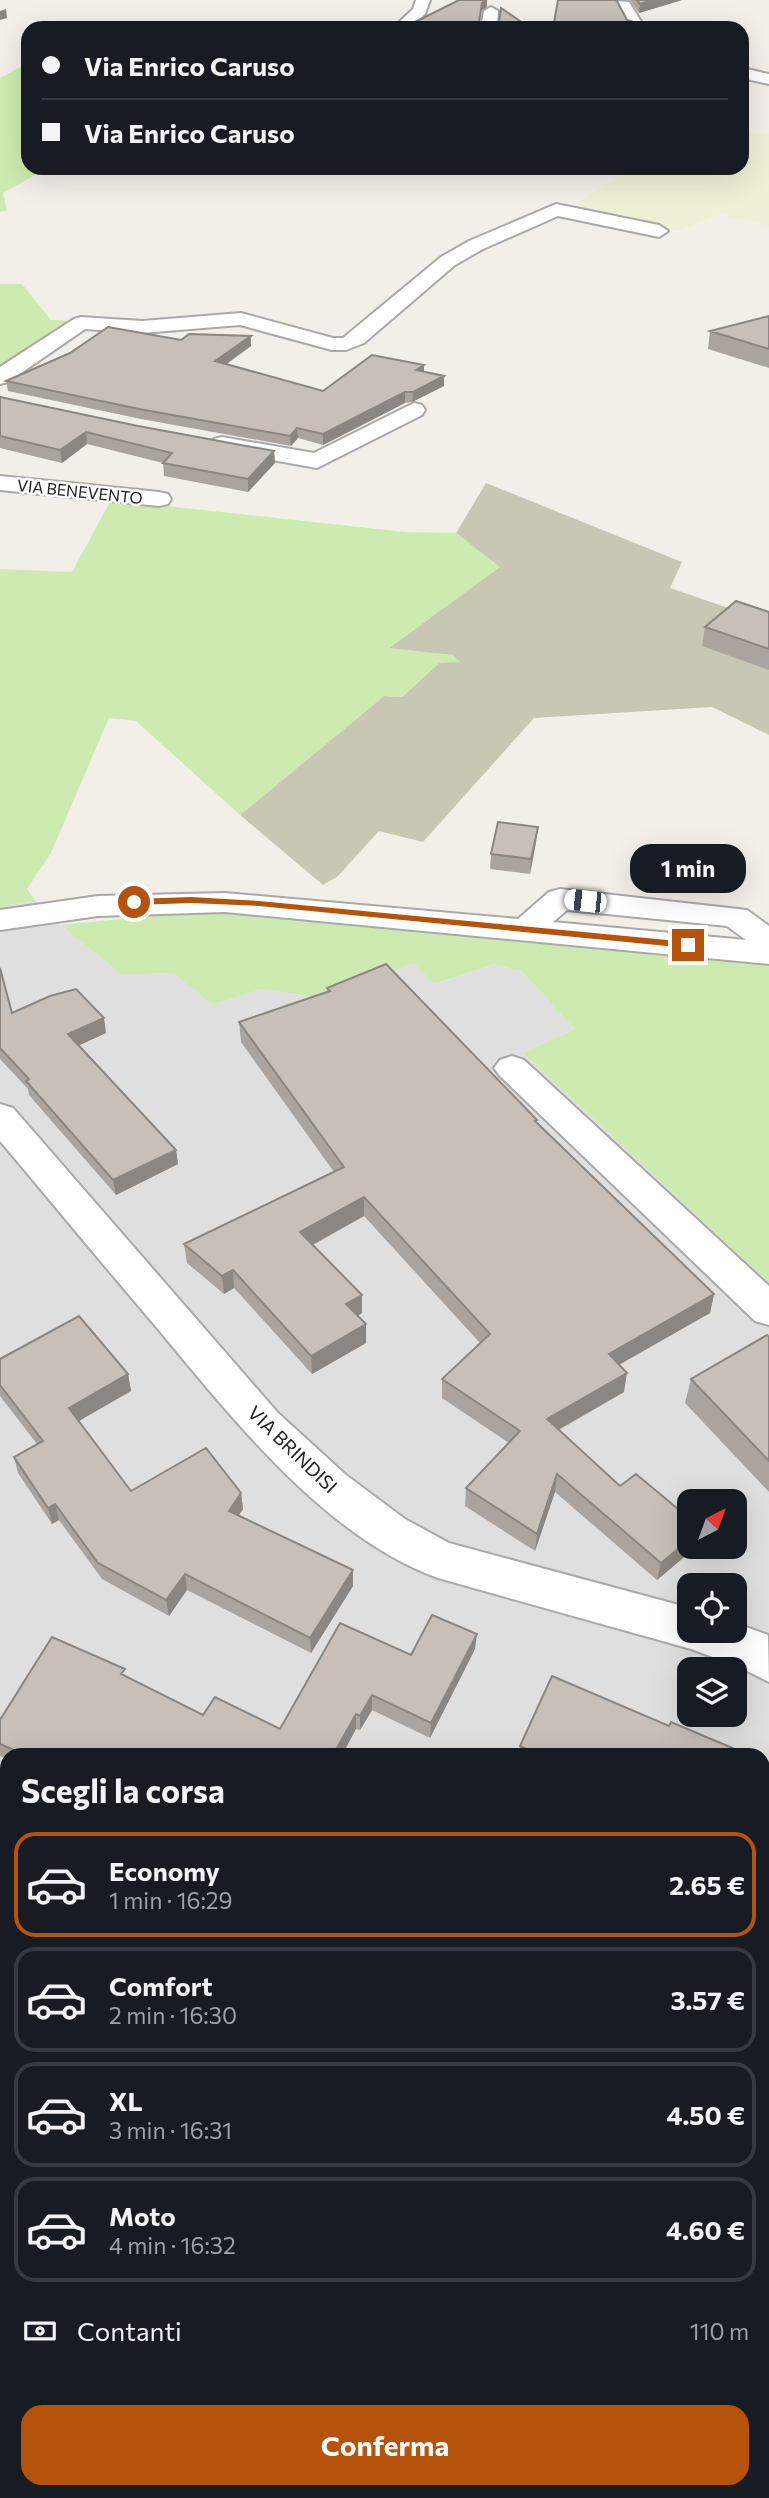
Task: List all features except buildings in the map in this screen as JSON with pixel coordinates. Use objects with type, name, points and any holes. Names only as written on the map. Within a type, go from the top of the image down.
[{"type":"street","points":[[409,21],[420,11],[423,0]]},
{"type":"street","points":[[611,0],[624,5],[633,21]]},
{"type":"street","points":[[490,21],[491,11]]},
{"type":"street","points":[[749,75],[769,79]]},
{"type":"street","points":[[0,377],[81,323],[142,327],[241,319],[332,344],[346,344],[358,339],[448,261],[496,235],[556,210],[659,231]]},
{"type":"street","points":[[194,439],[317,461],[414,410]]},
{"type":"street","name":"VIA BENEVENTO","points":[[0,483],[159,499]]},
{"type":"street","points":[[526,929],[560,899],[736,917],[769,942]]},
{"type":"street","points":[[0,920],[64,908],[191,900],[259,904],[769,953]]},
{"type":"street","points":[[512,1068],[769,1310]]},
{"type":"street","name":"VIA BRINDISI","points":[[0,1117],[263,1425],[331,1488],[390,1532],[438,1559],[677,1625]]},
{"type":"street","points":[[731,1643],[752,1650],[769,1661]]},
{"type":"shaded area","points":[[749,133],[769,134],[769,226],[720,214],[678,231],[634,223],[635,220],[620,216],[609,217],[570,208],[622,175],[749,175]]},
{"type":"shaded area","points":[[486,483],[682,562],[670,588],[769,622],[769,735],[712,707],[534,718],[423,842],[379,831],[337,877],[323,885],[240,815],[384,696],[402,697],[439,663],[453,655],[388,649],[499,567],[456,533]]},
{"type":"shaded area","points":[[35,900],[60,925],[122,975],[173,973],[212,1005],[262,989],[323,998],[414,962],[436,984],[494,964],[521,971],[575,1029],[523,1053],[769,1283],[769,1748],[0,1748],[0,907]]},
{"type":"green space","points":[[21,67],[21,175],[35,175],[3,193],[7,211],[0,212],[0,78]]},
{"type":"green space","points":[[0,284],[22,284],[51,320],[74,321],[0,372]]},
{"type":"green space","points":[[111,500],[405,532],[456,533],[500,567],[389,648],[453,655],[460,662],[439,663],[402,697],[384,696],[240,815],[136,721],[109,718],[51,853],[27,889],[35,900],[0,907],[0,569],[72,572]]},
{"type":"green space","points":[[192,912],[279,917],[769,966],[769,1283],[523,1053],[575,1029],[521,971],[494,964],[435,984],[414,963],[323,998],[262,989],[212,1005],[173,973],[122,975],[60,925]]},
{"type":"route","points":[[134,902],[191,900],[259,904],[688,945]]}]
